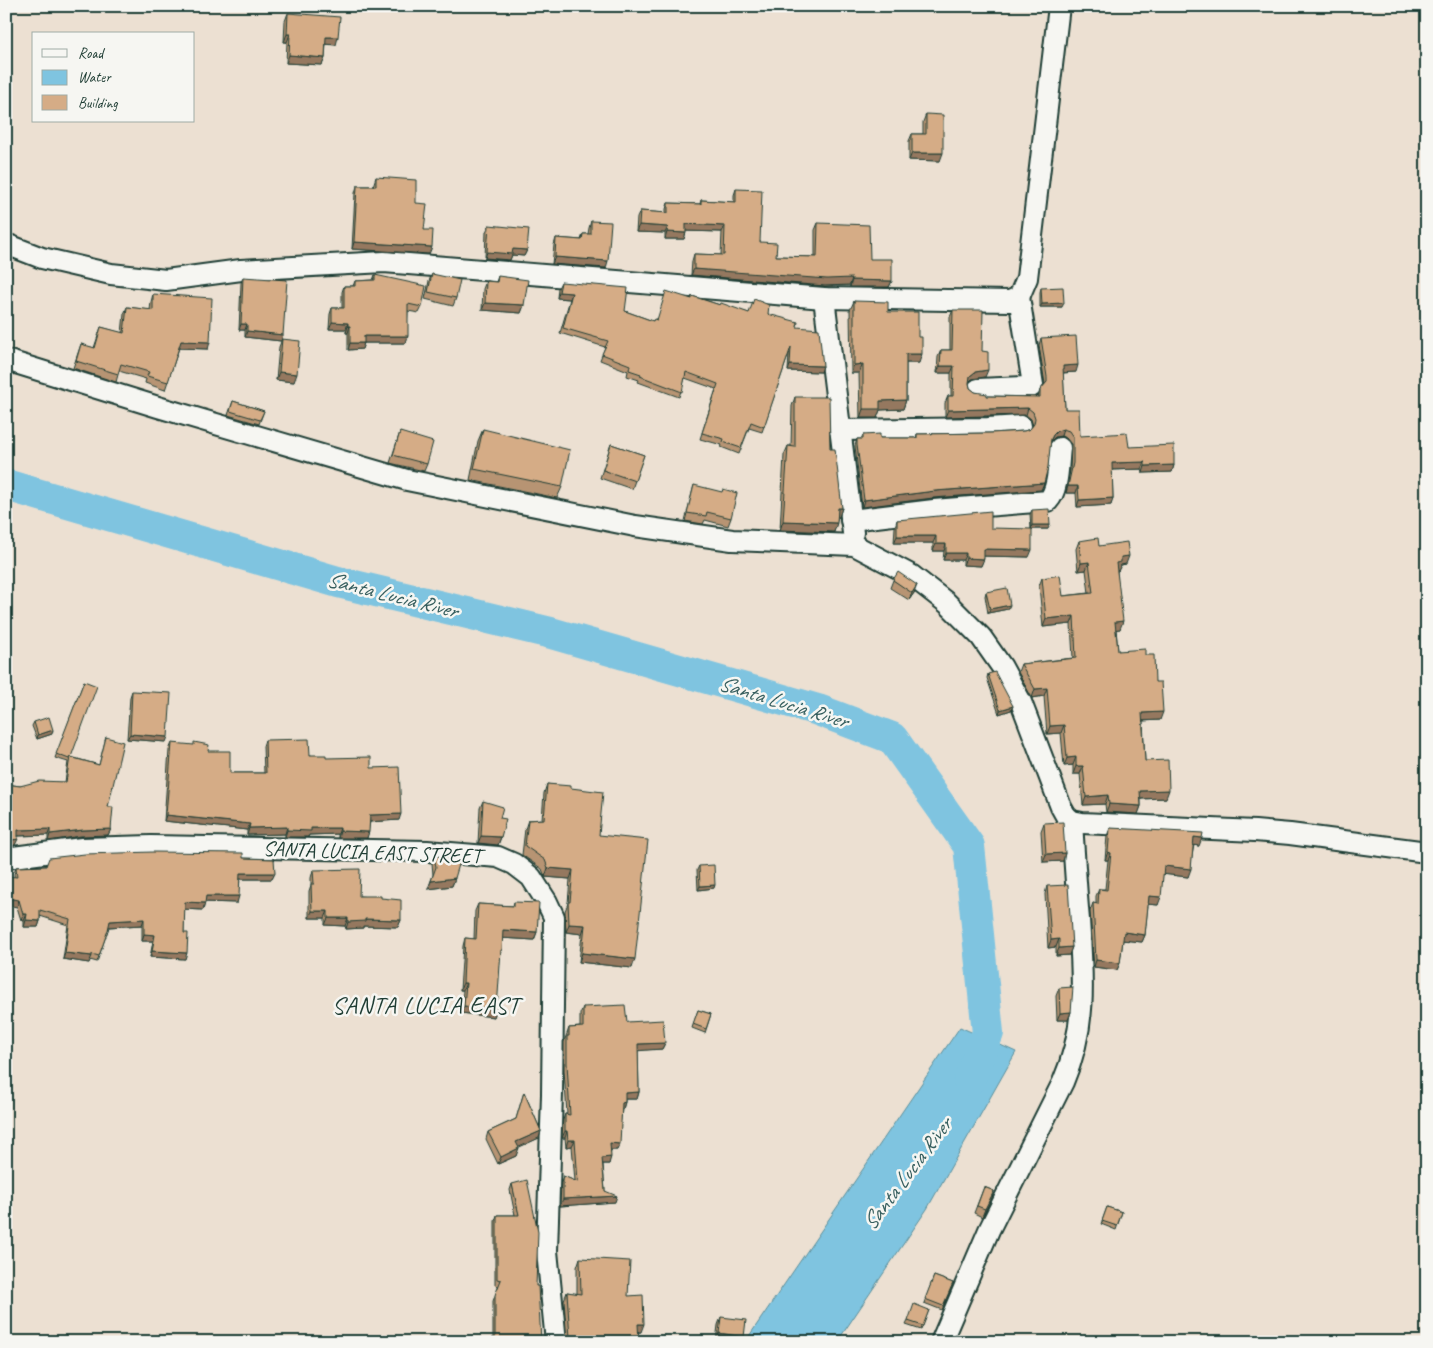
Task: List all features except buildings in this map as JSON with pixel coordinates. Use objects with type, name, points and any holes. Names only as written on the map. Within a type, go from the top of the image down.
[{"type":"street","points":[[978,389],[1031,387],[1033,385],[1019,297],[1027,278],[1059,6]]},
{"type":"street","points":[[6,244],[42,258],[111,274],[166,280],[241,270],[384,262],[824,298],[1001,302],[1019,297]]},
{"type":"street","points":[[824,298],[854,544]]},
{"type":"street","points":[[6,360],[407,480],[635,526],[732,540],[854,544],[912,575],[947,603],[981,637],[996,656],[1021,702],[1062,807],[1066,816],[1072,821],[1099,824],[1227,828],[1290,834],[1427,852]]},
{"type":"street","points":[[840,430],[1021,426]]},
{"type":"street","points":[[851,520],[934,510],[1048,501],[1052,496],[1055,484],[1060,448]]},
{"type":"street","points":[[941,1342],[989,1230],[1069,1067],[1076,1043],[1083,995],[1072,821]]},
{"type":"street","name":"SANTA LUCIA EAST STREET","points":[[6,858],[82,848],[150,846],[427,851],[498,856],[514,864],[531,877],[554,917],[552,1094],[546,1251],[556,1342]]},
{"type":"water","points":[[960,1027],[1016,1052],[927,1209],[837,1342],[745,1342]]},
{"type":"waterway","name":"Santa Lucia River","points":[[6,485],[338,582],[551,633],[818,710],[892,738],[969,846],[988,1033],[969,1080]]},
{"type":"district","name":"SANTA LUCIA EAST","points":[[426,1005]]}]
